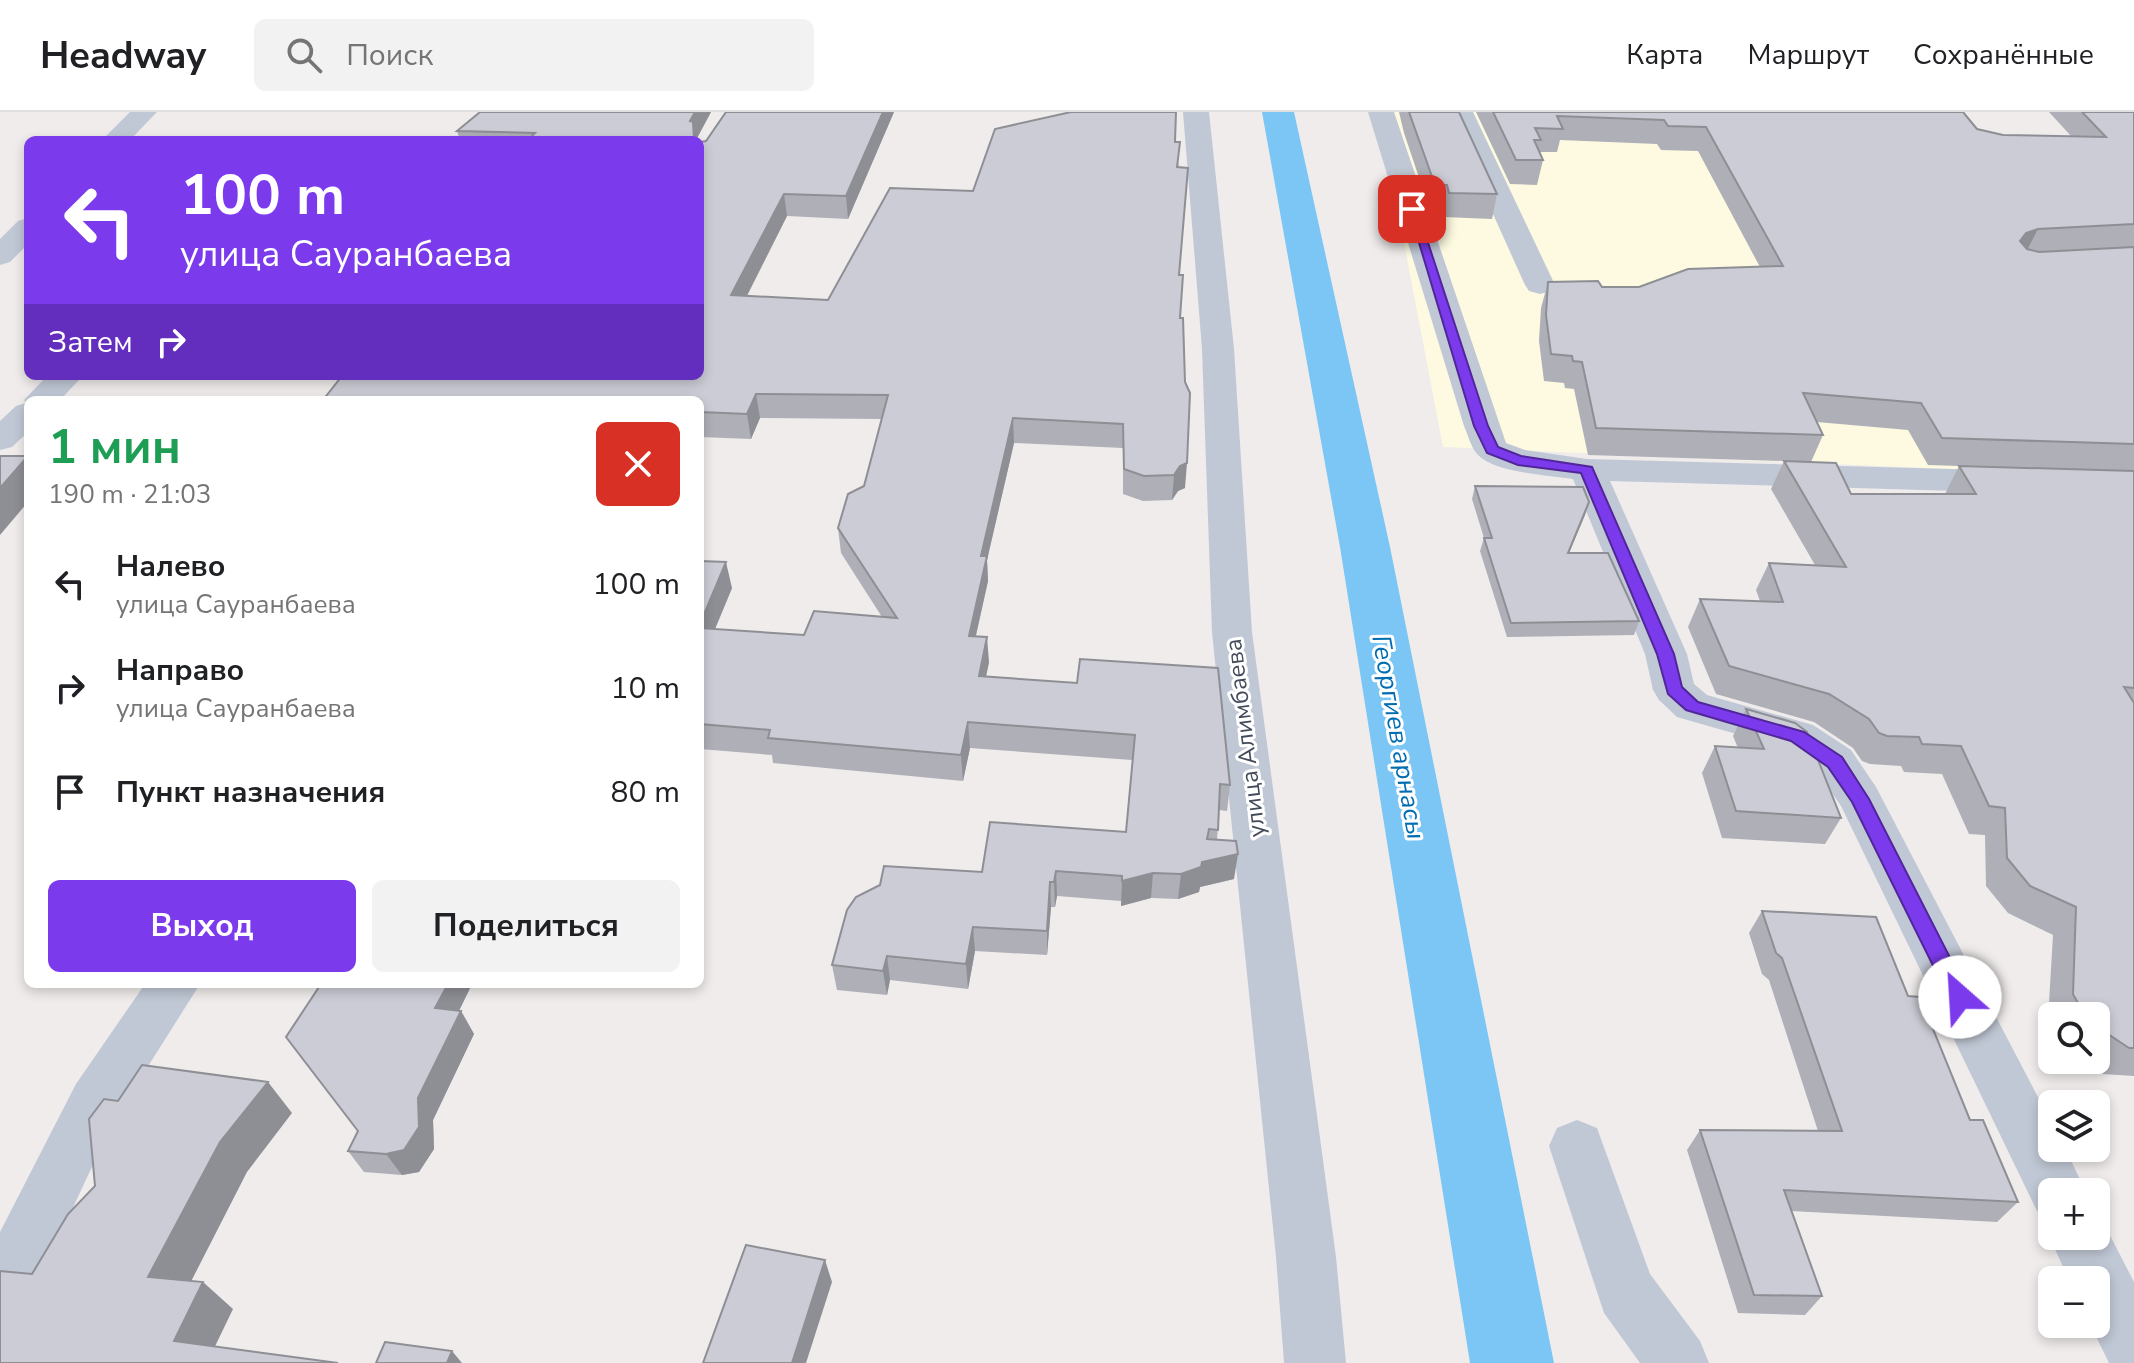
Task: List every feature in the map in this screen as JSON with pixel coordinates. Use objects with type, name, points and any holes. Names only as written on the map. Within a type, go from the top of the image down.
[{"type":"street","points":[[119,136],[144,112]]},
{"type":"street","name":"улица Алимбаева","points":[[1196,112],[1218,349],[1232,632],[1306,1257],[1315,1363]]},
{"type":"street","points":[[1381,112],[1481,426],[1492,450],[1518,460],[1587,470],[2132,488]]},
{"type":"street","points":[[1460,112],[1540,285]]},
{"type":"street","points":[[0,256],[24,231]]},
{"type":"street","points":[[0,440],[24,417]]},
{"type":"street","points":[[1587,470],[1666,654],[1674,690],[1692,706],[1797,736],[1835,762],[1860,799],[2050,1178]]},
{"type":"street","points":[[0,1295],[95,1102],[171,988]]},
{"type":"street","points":[[1577,1146],[1626,1292],[1678,1363]]},
{"type":"street","points":[[2086,1250],[2134,1347]]},
{"type":"shaded area","points":[[1379,112],[1883,112],[2134,477],[1443,447]]},
{"type":"building","points":[[480,112],[695,112],[690,121],[693,122],[694,136],[532,136],[535,133],[457,131]]},
{"type":"building","points":[[726,112],[883,112],[846,196],[784,194],[731,295],[828,300],[890,188],[973,191],[995,129],[1071,112],[1176,112],[1175,142],[1180,142],[1177,167],[1188,168],[1179,275],[1183,275],[1180,318],[1183,318],[1185,382],[1190,393],[1187,463],[1180,466],[1174,475],[1144,476],[1124,469],[1123,424],[1013,418],[981,556],[987,556],[969,636],[987,637],[979,676],[1077,683],[1080,659],[1218,668],[1230,785],[1220,784],[1218,830],[1209,829],[1207,839],[1236,841],[1238,854],[1202,862],[1201,867],[1181,874],[1153,873],[1122,881],[1122,876],[1056,871],[1054,882],[1050,882],[1047,931],[973,927],[966,964],[887,956],[883,971],[832,965],[847,910],[856,897],[880,885],[884,866],[982,872],[990,822],[1126,832],[1135,735],[968,722],[961,755],[768,738],[770,730],[704,724],[704,628],[804,635],[814,611],[897,618],[838,528],[848,494],[864,486],[888,395],[756,394],[747,414],[704,412],[704,396],[326,396],[339,380],[704,380],[706,141]]},
{"type":"building","points":[[1409,112],[1459,112],[1497,194],[1449,193],[1447,185],[1435,185]]},
{"type":"building","points":[[1493,112],[1963,112],[1977,129],[2003,135],[2106,137],[2082,112],[2134,112],[2134,224],[2038,229],[2026,233],[2020,241],[2027,249],[2039,252],[2134,247],[2134,444],[1942,438],[1921,403],[1803,393],[1823,435],[1596,428],[1582,362],[1573,361],[1572,356],[1551,354],[1546,315],[1548,282],[1598,281],[1602,287],[1639,287],[1688,269],[1783,266],[1706,127],[1668,126],[1664,120],[1557,116],[1563,129],[1535,128],[1541,140],[1534,140],[1543,160],[1516,160]]},
{"type":"building","points":[[0,456],[24,456],[24,461],[0,488]]},
{"type":"building","points":[[1784,461],[1836,463],[1851,494],[1976,494],[1959,466],[2134,471],[2134,688],[2124,687],[2134,703],[2134,1048],[2110,1035],[2110,1002],[2077,1002],[2073,994],[2076,907],[2030,886],[2007,858],[2005,808],[1989,806],[1961,746],[1922,744],[1919,737],[1887,736],[1879,733],[1869,719],[1829,694],[1729,666],[1700,599],[1783,602],[1769,563],[1846,567]]},
{"type":"building","points":[[1475,486],[1583,487],[1589,502],[1568,553],[1608,553],[1639,621],[1511,623],[1484,538],[1492,538]]},
{"type":"building","points":[[704,561],[726,562],[704,614]]},
{"type":"building","points":[[1746,709],[1795,723],[1807,732],[1841,818],[1736,811],[1715,746],[1764,749]]},
{"type":"building","points":[[1762,911],[1876,917],[1908,996],[1920,997],[1970,1120],[1983,1120],[2018,1202],[1784,1190],[1822,1296],[1754,1295],[1700,1130],[1842,1131],[1782,958],[1776,953]]},
{"type":"building","points":[[318,988],[446,988],[435,1008],[461,1011],[418,1098],[419,1127],[404,1150],[386,1154],[348,1151],[358,1131],[286,1037]]},
{"type":"building","points":[[142,1065],[268,1082],[220,1142],[148,1277],[203,1282],[174,1341],[338,1363],[0,1363],[0,1271],[32,1274],[68,1214],[95,1186],[89,1119],[104,1099],[118,1101]]},
{"type":"building","points":[[746,1245],[825,1260],[792,1363],[703,1363]]},
{"type":"building","points":[[385,1342],[452,1351],[447,1363],[376,1363]]},
{"type":"waterway","name":"Георгиев арнасы","points":[[1278,112],[1365,547],[1512,1363]]},
{"type":"route","points":[[1412,209],[1481,426],[1492,450],[1518,460],[1587,470],[1666,654],[1674,690],[1692,706],[1797,736],[1835,762],[1860,799],[1960,997]]}]
